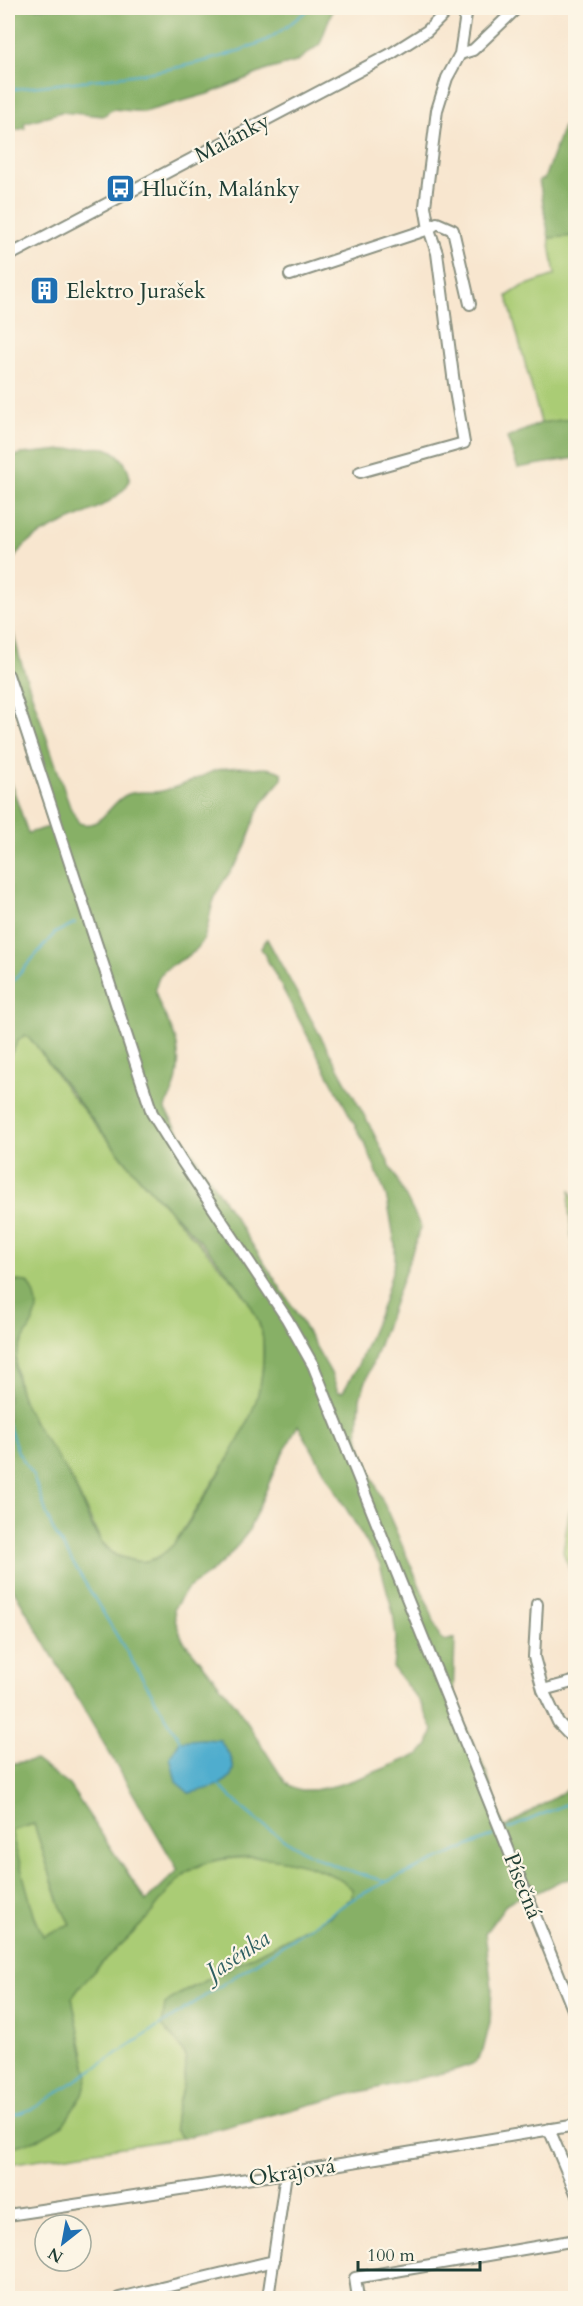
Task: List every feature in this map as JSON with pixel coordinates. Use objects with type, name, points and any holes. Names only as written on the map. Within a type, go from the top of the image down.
[{"type":"street","name":"Malánky","points":[[8,256],[406,45],[430,28],[450,8]]},
{"type":"street","points":[[360,472],[464,443],[454,391],[437,253],[429,229],[425,206],[436,110],[447,78],[460,54],[467,8]]},
{"type":"street","points":[[460,54],[473,50],[517,8]]},
{"type":"street","points":[[290,275],[429,229],[437,223],[453,230],[470,304]]},
{"type":"street","name":"Písečná","points":[[8,675],[152,1113],[309,1355],[576,2018]]},
{"type":"street","points":[[537,1604],[534,1658],[543,1690],[558,1722],[576,1741]]},
{"type":"street","points":[[543,1690],[576,1681]]},
{"type":"street","name":"Okrajová","points":[[8,2215],[286,2173],[576,2125]]},
{"type":"street","points":[[549,2129],[576,2193]]},
{"type":"street","points":[[268,2298],[286,2173]]},
{"type":"street","points":[[358,2298],[355,2278],[576,2240]]},
{"type":"street","points":[[119,2298],[274,2261]]},
{"type":"green space","points":[[8,8],[333,8],[320,44],[296,62],[267,70],[211,93],[144,112],[113,109],[103,116],[61,112],[24,123],[25,128],[8,132]]},
{"type":"green space","points":[[575,125],[575,236],[549,238],[539,180],[544,179],[563,127]]},
{"type":"green space","points":[[575,236],[575,418],[541,423],[507,296],[521,287],[555,275],[549,238]]},
{"type":"green space","points":[[575,418],[575,458],[518,468],[507,438],[541,423]]},
{"type":"green space","points":[[106,448],[117,454],[128,471],[129,477],[125,488],[112,500],[42,533],[27,544],[15,557],[8,574],[8,458],[22,454]]},
{"type":"green space","points":[[8,613],[20,659],[70,807],[79,823],[94,823],[130,793],[169,789],[219,769],[266,768],[282,773],[282,779],[258,811],[240,858],[216,894],[203,940],[191,954],[164,971],[156,986],[158,999],[175,1038],[178,1057],[176,1082],[165,1110],[294,1309],[331,1373],[338,1392],[343,1392],[357,1367],[383,1304],[395,1261],[390,1214],[386,1195],[366,1146],[261,948],[267,939],[370,1126],[421,1227],[360,1398],[358,1435],[364,1458],[429,1607],[440,1638],[445,1641],[455,1638],[453,1699],[486,1772],[504,1828],[575,1785],[575,1878],[560,1881],[538,1892],[532,1891],[507,1903],[485,1933],[492,1988],[490,2023],[483,2051],[475,2063],[452,2071],[351,2094],[183,2138],[176,2131],[175,2116],[185,2074],[185,2056],[162,2026],[165,2004],[176,1996],[330,1916],[352,1897],[352,1889],[337,1878],[318,1869],[271,1858],[224,1859],[204,1864],[187,1872],[138,1928],[89,1976],[72,1998],[88,2076],[83,2094],[63,2125],[37,2140],[8,2148],[8,1764],[35,1760],[69,1785],[146,1901],[178,1870],[8,1580],[8,1284],[15,1281],[28,1282],[35,1296],[37,1308],[35,1319],[19,1349],[16,1361],[16,1375],[25,1405],[71,1479],[99,1538],[113,1554],[122,1557],[149,1561],[164,1553],[174,1544],[244,1430],[257,1396],[264,1360],[263,1340],[258,1319],[246,1298],[211,1254],[138,1176],[35,1044],[25,1035],[18,1041],[8,1059],[8,774],[28,833],[56,825],[15,699],[8,701]],"holes":[[[298,1425],[380,1564],[393,1613],[396,1638],[393,1668],[422,1705],[433,1730],[428,1745],[420,1754],[345,1783],[315,1790],[302,1790],[285,1782],[236,1705],[183,1640],[175,1620],[174,1608],[187,1589],[229,1556],[248,1532],[276,1467]],[[220,1740],[231,1758],[233,1771],[229,1777],[217,1785],[189,1793]],[[34,1824],[60,1905],[70,1924],[43,1936],[34,1915],[11,1831]]]},
{"type":"green space","points":[[25,1035],[35,1044],[70,1094],[141,1180],[239,1287],[256,1314],[263,1338],[260,1391],[243,1435],[174,1544],[162,1556],[142,1563],[115,1555],[101,1541],[71,1478],[45,1441],[22,1402],[16,1372],[16,1354],[23,1339],[15,1281],[8,1284],[8,1059],[18,1041]]},
{"type":"green space","points":[[570,1190],[575,1204],[575,1275],[569,1208]]},
{"type":"green space","points":[[575,1498],[575,1569],[571,1573],[563,1552],[569,1513]]},
{"type":"green space","points":[[34,1824],[60,1905],[70,1924],[43,1936],[34,1915],[10,1831]]},
{"type":"green space","points":[[267,1857],[290,1861],[334,1875],[352,1888],[353,1897],[330,1916],[176,1996],[167,2032],[181,2049],[186,2063],[175,2115],[176,2131],[183,2138],[8,2164],[8,2148],[13,2147],[88,2076],[72,1998],[80,1987],[138,1928],[181,1877],[195,1867],[236,1858]]},
{"type":"water","points":[[220,1740],[231,1758],[233,1772],[224,1782],[189,1793],[176,1782],[170,1757],[180,1741]]},
{"type":"waterway","points":[[8,90],[137,74],[201,62],[262,42],[311,8]]},
{"type":"waterway","points":[[8,987],[55,933],[75,923]]},
{"type":"waterway","points":[[8,1424],[18,1452],[33,1476],[52,1528],[181,1742]]},
{"type":"waterway","points":[[218,1784],[254,1818],[295,1846],[331,1864],[386,1882]]},
{"type":"waterway","name":"Jasénka","points":[[508,1829],[576,1800]]},
{"type":"waterway","name":"Jasénka","points":[[8,2117],[34,2108],[353,1899],[386,1882],[494,1835]]},
{"type":"place","name":"Hlučín, Malánky","points":[[121,189]]},
{"type":"place","name":"Elektro Jurašek","points":[[45,291]]}]
